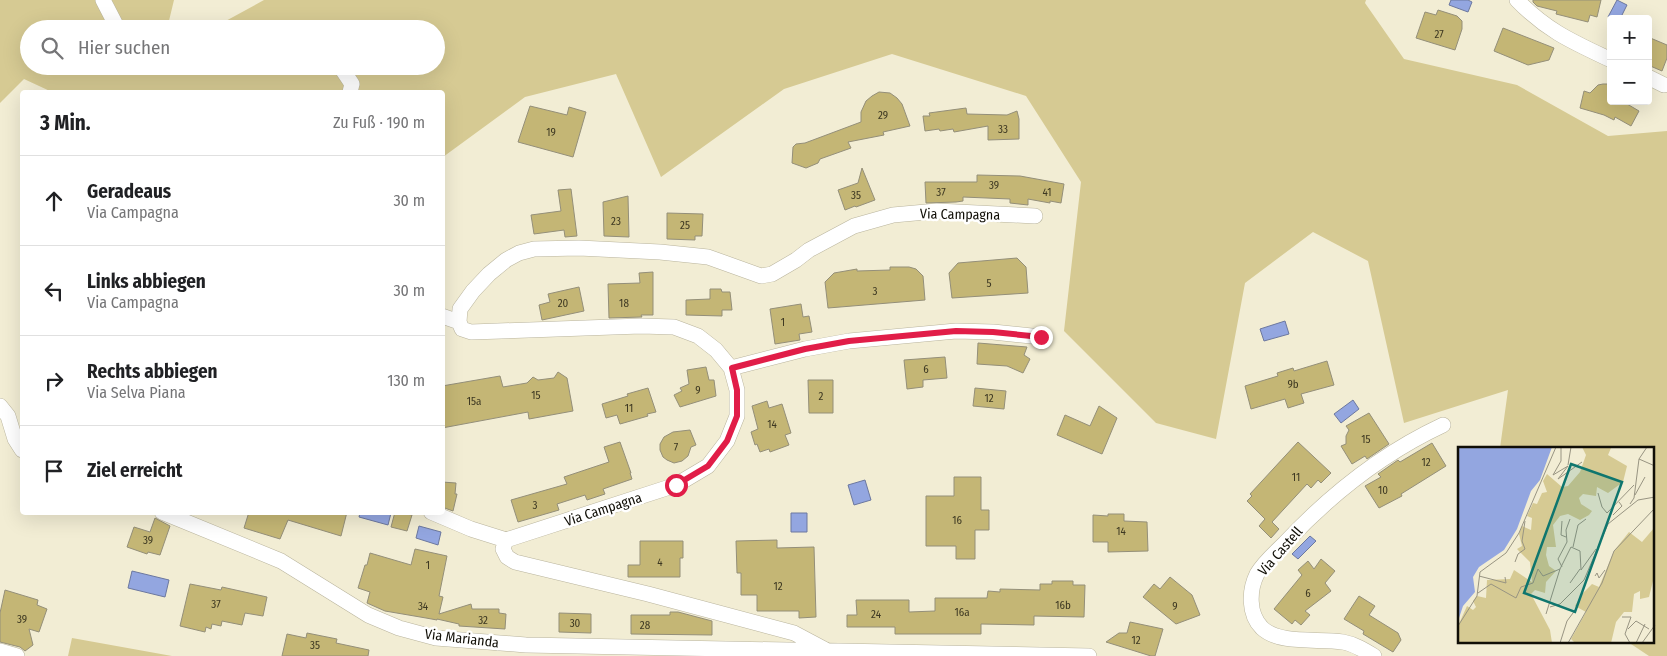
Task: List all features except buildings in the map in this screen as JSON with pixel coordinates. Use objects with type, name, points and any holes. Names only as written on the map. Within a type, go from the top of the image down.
[{"type":"street","points":[[103,0],[113,20]]},
{"type":"street","points":[[1517,0],[1548,28],[1607,58]]},
{"type":"street","points":[[346,75],[352,84],[350,90]]},
{"type":"street","points":[[1652,79],[1664,85]]},
{"type":"street","name":"Via Campagna","points":[[460,322],[460,310],[473,291],[490,274],[506,260],[519,253],[534,249],[579,248],[651,251],[708,257],[761,276],[772,274],[809,250],[854,226],[893,214],[937,211],[1036,216]]},
{"type":"street","points":[[445,317],[460,322],[462,329],[471,332],[641,326],[674,327],[698,336],[716,350],[732,368],[805,349],[859,340],[956,331],[993,332],[1041,337]]},
{"type":"street","name":"Via Campagna","points":[[506,540],[676,485],[708,466],[727,441],[737,416],[737,390],[732,368]]},
{"type":"street","points":[[0,406],[8,416],[19,444]]},
{"type":"street","name":"Via Castell","points":[[1374,656],[1346,643],[1284,638],[1267,632],[1256,620],[1253,612],[1252,591],[1254,582],[1265,564],[1298,528],[1342,490],[1393,451],[1443,425]]},
{"type":"street","name":"Via Marianda","points":[[169,515],[280,561],[368,615],[399,628],[436,638],[526,645],[1089,656]]},
{"type":"street","points":[[438,515],[471,529],[506,540],[503,549],[507,557],[515,562],[648,594],[794,633],[826,650]]},
{"type":"street","points":[[0,650],[17,656]]},
{"type":"shaded area","points":[[0,0],[174,0],[169,20],[20,20],[20,75],[445,75],[445,20],[227,20],[264,0],[1366,0],[1365,3],[1404,59],[1517,85],[1608,136],[1667,131],[1667,656],[1649,656],[1631,644],[1654,644],[1654,447],[1500,447],[1508,390],[1404,423],[1368,261],[1313,232],[1245,283],[1216,439],[1156,423],[1064,331],[1081,182],[1026,96],[892,54],[784,89],[661,177],[616,74],[525,97],[445,156],[445,90],[48,90],[24,79],[0,103]]},
{"type":"shaded area","points":[[72,638],[172,656],[68,656]]},
{"type":"water","points":[[1451,0],[1468,0],[1472,2],[1468,12],[1449,5]]},
{"type":"water","points":[[1617,0],[1627,5],[1622,15],[1609,15]]},
{"type":"water","points":[[1285,321],[1289,334],[1264,341],[1260,329]]},
{"type":"water","points":[[1353,400],[1359,409],[1341,423],[1334,414]]},
{"type":"water","points":[[865,480],[871,500],[854,505],[848,485]]},
{"type":"water","points":[[791,513],[807,513],[807,532],[791,532]]},
{"type":"water","points":[[360,515],[390,515],[388,525],[359,517]]},
{"type":"water","points":[[419,526],[441,532],[438,545],[416,538]]},
{"type":"water","points":[[1310,536],[1316,541],[1298,559],[1292,554]]},
{"type":"water","points":[[132,571],[169,580],[165,597],[128,588]]},
{"type":"route","points":[[676,485],[708,466],[727,441],[737,416],[737,390],[732,368],[805,349],[849,341],[956,331],[993,332],[1041,337]]}]
